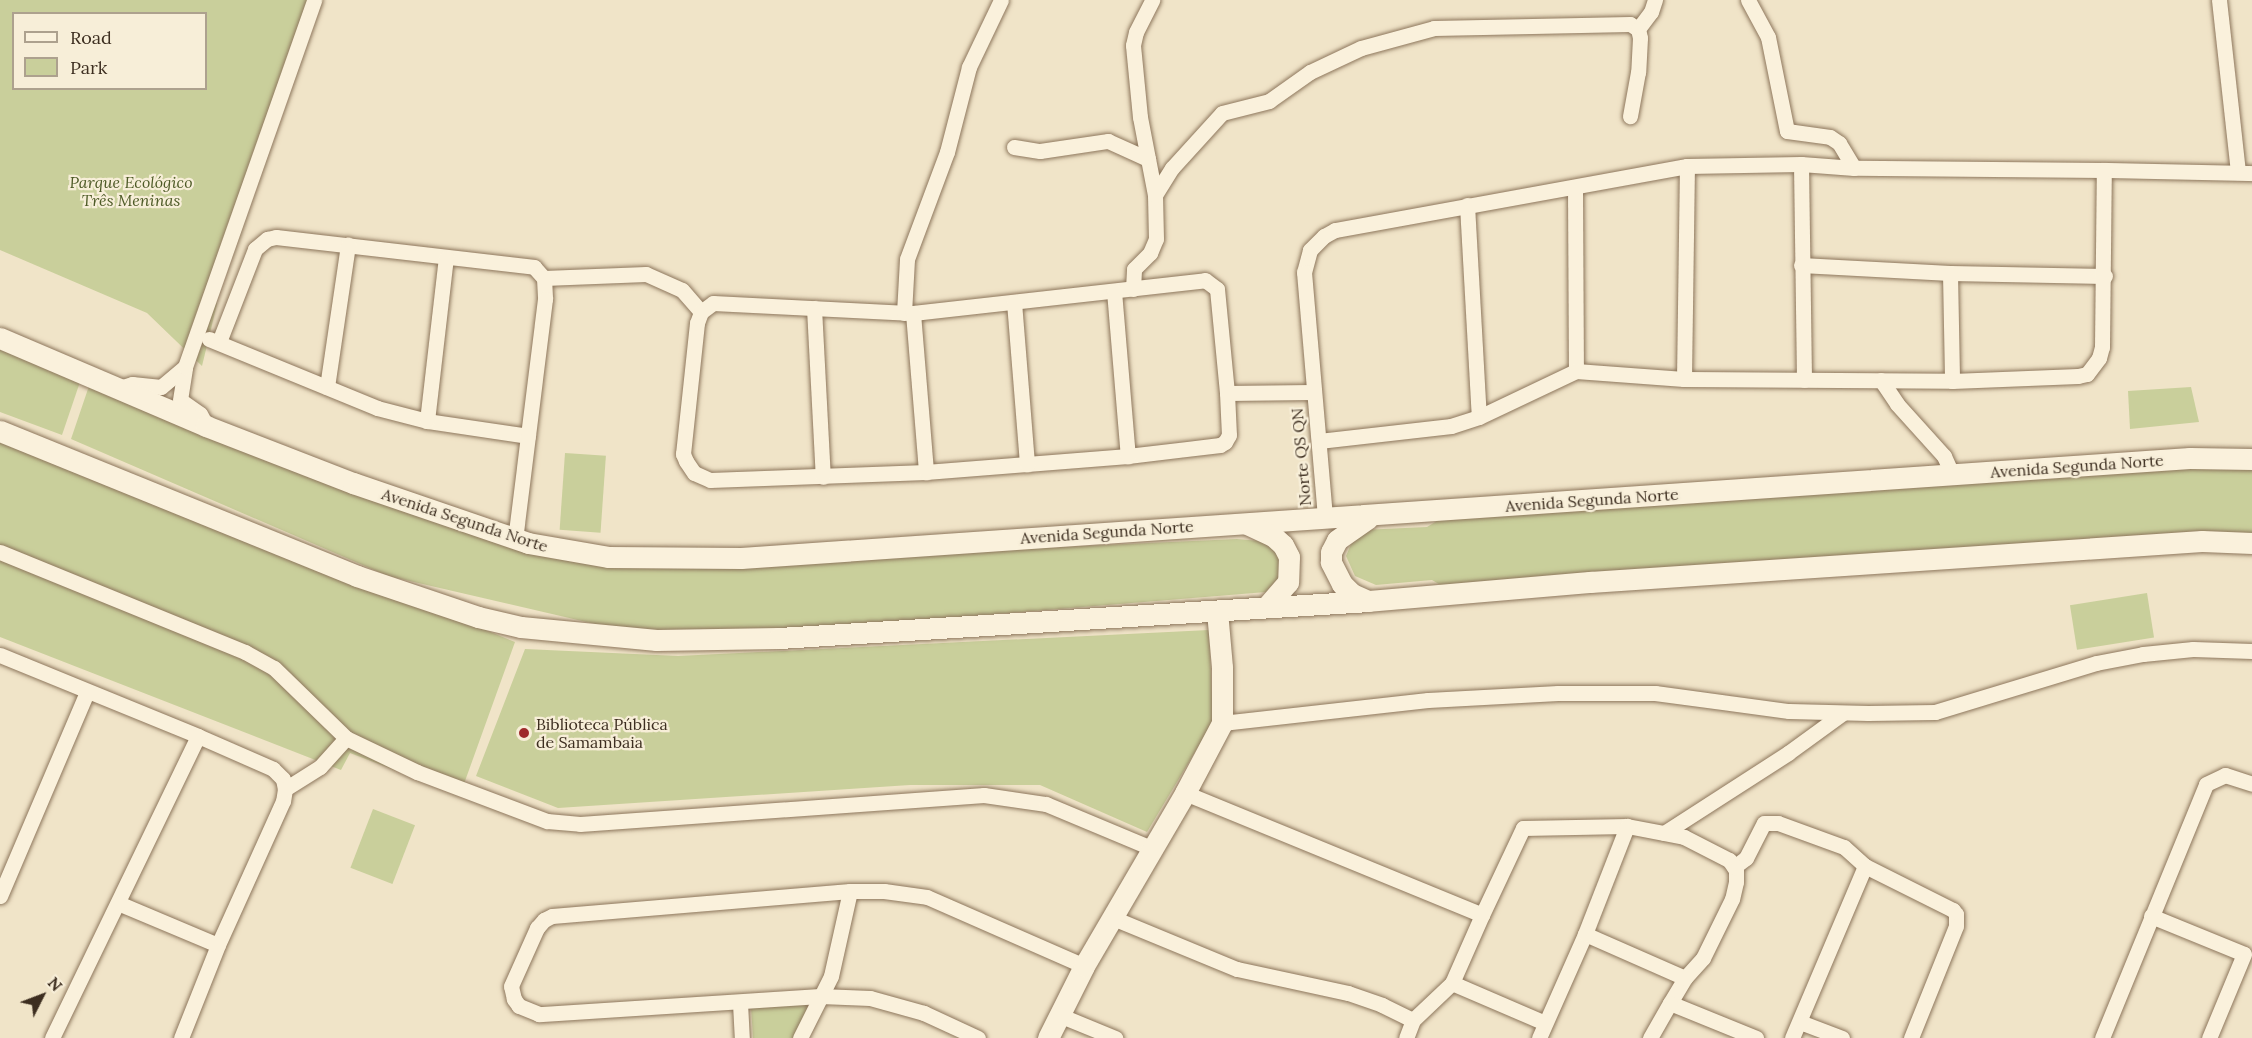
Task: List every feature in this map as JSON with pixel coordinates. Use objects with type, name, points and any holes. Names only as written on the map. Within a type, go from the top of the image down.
[{"type":"main road","name":"Avenida Segunda Norte","points":[[0,338],[206,426],[353,483],[515,539],[549,548],[608,557],[687,560],[1372,516],[2190,458],[2252,459]]},
{"type":"main road","points":[[0,431],[357,576],[478,617],[521,627],[656,640],[779,638],[1368,601],[1590,582],[2190,542],[2252,543]]},
{"type":"main road","points":[[1368,601],[1352,594],[1342,584],[1335,574],[1331,552],[1337,540],[1347,530],[1372,516]]},
{"type":"main road","points":[[1244,523],[1273,536],[1283,545],[1289,557],[1288,582],[1267,606]]},
{"type":"main road","points":[[1048,1038],[1084,966],[1185,793],[1222,723],[1222,667],[1217,611]]},
{"type":"street","points":[[206,426],[200,414],[180,399],[185,367],[314,0]]},
{"type":"street","points":[[926,472],[909,313],[907,259],[950,142],[969,67],[1002,0]]},
{"type":"street","points":[[1133,289],[1134,269],[1150,253],[1156,239],[1155,195],[1140,117],[1133,45],[1136,32],[1152,0]]},
{"type":"street","points":[[1630,116],[1638,72],[1640,38],[1638,29],[1651,12],[1655,0]]},
{"type":"street","points":[[1748,0],[1768,37],[1787,131],[1830,137],[1839,143],[1854,168]]},
{"type":"street","points":[[2219,0],[2245,172]]},
{"type":"street","points":[[1155,195],[1172,168],[1221,113],[1269,101],[1310,72],[1379,41],[1451,27],[1521,28],[1622,23],[1638,29]]},
{"type":"street","points":[[1014,147],[1040,151],[1108,141],[1148,159]]},
{"type":"street","points":[[1801,164],[1804,380]]},
{"type":"street","name":"Norte QS QN","points":[[1325,518],[1319,441],[1312,392],[1304,272],[1307,256],[1315,244],[1335,230],[1687,166],[1801,164],[1854,168],[2245,172]]},
{"type":"street","points":[[1684,379],[1687,166]]},
{"type":"street","points":[[1319,441],[1451,426],[1479,417],[1576,371],[1684,379],[1952,381],[2087,374],[2098,358],[2102,347],[2104,170]]},
{"type":"street","points":[[1575,188],[1576,371]]},
{"type":"street","points":[[1467,206],[1479,417]]},
{"type":"street","points":[[219,342],[250,258],[260,244],[276,237],[446,258],[527,265],[537,270],[544,278],[544,311],[515,539]]},
{"type":"street","points":[[327,387],[348,245]]},
{"type":"street","points":[[427,421],[446,258]]},
{"type":"street","points":[[1801,265],[1950,273],[2104,276]]},
{"type":"street","points":[[544,278],[635,272],[646,274],[670,282],[682,290],[701,312]]},
{"type":"street","points":[[1950,273],[1952,381]]},
{"type":"street","points":[[1205,280],[1217,289],[1227,393],[1229,435],[1225,442],[1128,456],[926,472],[823,477],[710,480],[701,478],[688,467],[683,454],[697,323],[701,312],[713,303],[909,313],[1014,302],[1205,280]]},
{"type":"street","points":[[1114,291],[1128,456]]},
{"type":"street","points":[[1014,302],[1027,464]]},
{"type":"street","points":[[814,308],[823,477]]},
{"type":"street","points":[[196,335],[219,342],[377,408],[427,421],[528,436]]},
{"type":"street","points":[[120,388],[132,384],[161,387],[185,367]]},
{"type":"street","points":[[1881,380],[1897,404],[1917,423],[1944,456],[1952,474]]},
{"type":"street","points":[[1227,393],[1312,392]]},
{"type":"street","points":[[0,552],[245,652],[274,668],[346,738],[417,772],[547,820],[580,824],[984,795],[1046,804],[1151,848]]},
{"type":"street","points":[[1222,723],[1428,700],[1558,693],[1655,693],[1691,696],[1724,704],[1843,713],[1935,712],[2075,669],[2144,654],[2193,649],[2252,651]]},
{"type":"street","points":[[0,655],[198,736],[273,769],[283,778],[285,789],[283,801],[218,945],[181,1038]]},
{"type":"street","points":[[0,896],[87,692]]},
{"type":"street","points":[[1664,833],[1788,753],[1843,713]]},
{"type":"street","points":[[52,1038],[198,736]]},
{"type":"street","points":[[285,789],[320,767],[346,738]]},
{"type":"street","points":[[2102,1038],[2206,784],[2225,775],[2252,784]]},
{"type":"street","points":[[1185,793],[1482,915]]},
{"type":"street","points":[[1734,867],[1746,858],[1764,823],[1778,823],[1844,847],[1865,866],[1953,910],[1956,914],[1956,926],[1911,1038]]},
{"type":"street","points":[[1539,1038],[1585,934],[1627,826]]},
{"type":"street","points":[[1406,1038],[1413,1020],[1452,983],[1523,828],[1627,826],[1684,837],[1718,852],[1734,867],[1736,882],[1732,899],[1702,958],[1685,978],[1650,1038]]},
{"type":"street","points":[[1792,1038],[1865,866]]},
{"type":"street","points":[[978,1038],[924,1013],[870,998],[820,996],[740,1003],[539,1014],[519,1006],[514,999],[511,986],[537,928],[544,920],[552,916],[850,891],[884,891],[927,897],[1084,966]]},
{"type":"street","points":[[800,1038],[831,976],[850,891]]},
{"type":"street","points":[[118,903],[218,945]]},
{"type":"street","points":[[2151,916],[2249,953],[2209,1038]]},
{"type":"street","points":[[1113,918],[1237,969],[1348,993],[1413,1020]]},
{"type":"street","points":[[1585,934],[1685,978]]},
{"type":"street","points":[[1452,983],[1545,1023]]},
{"type":"street","points":[[740,1003],[742,1038]]},
{"type":"street","points":[[1670,1003],[1756,1038]]},
{"type":"street","points":[[1059,1015],[1115,1038]]},
{"type":"street","points":[[1800,1022],[1842,1038]]},
{"type":"green space","name":"Parque Ecológico Três Meninas","points":[[0,0],[309,0],[208,292],[217,304],[202,366],[147,313],[0,250]]},
{"type":"green space","points":[[0,344],[81,379],[62,435],[0,412]]},
{"type":"green space","points":[[90,383],[386,500],[633,566],[1237,539],[1271,542],[1281,557],[1282,574],[1266,592],[668,641],[388,576],[71,439]]},
{"type":"green space","points":[[2191,387],[2199,422],[2130,429],[2128,391]]},
{"type":"green space","points":[[0,431],[515,642],[460,795],[350,753],[341,770],[0,637]]},
{"type":"green space","points":[[565,453],[606,456],[601,533],[560,530]]},
{"type":"green space","points":[[2187,467],[2252,467],[2252,538],[1444,587],[1432,580],[1376,585],[1355,576],[1346,556],[1354,537],[1362,530],[1427,527],[1440,519]]},
{"type":"green space","points":[[2147,593],[2154,637],[2077,650],[2070,605]]},
{"type":"green space","points":[[1209,630],[1213,722],[1147,832],[1040,785],[910,785],[558,808],[476,776],[525,649],[678,656]]},
{"type":"green space","points":[[373,809],[415,825],[392,884],[350,868]]},
{"type":"green space","points":[[810,1002],[794,1038],[753,1038],[751,1007]]},
{"type":"place","name":"Biblioteca Pública de Samambaia","points":[[524,733]]}]
